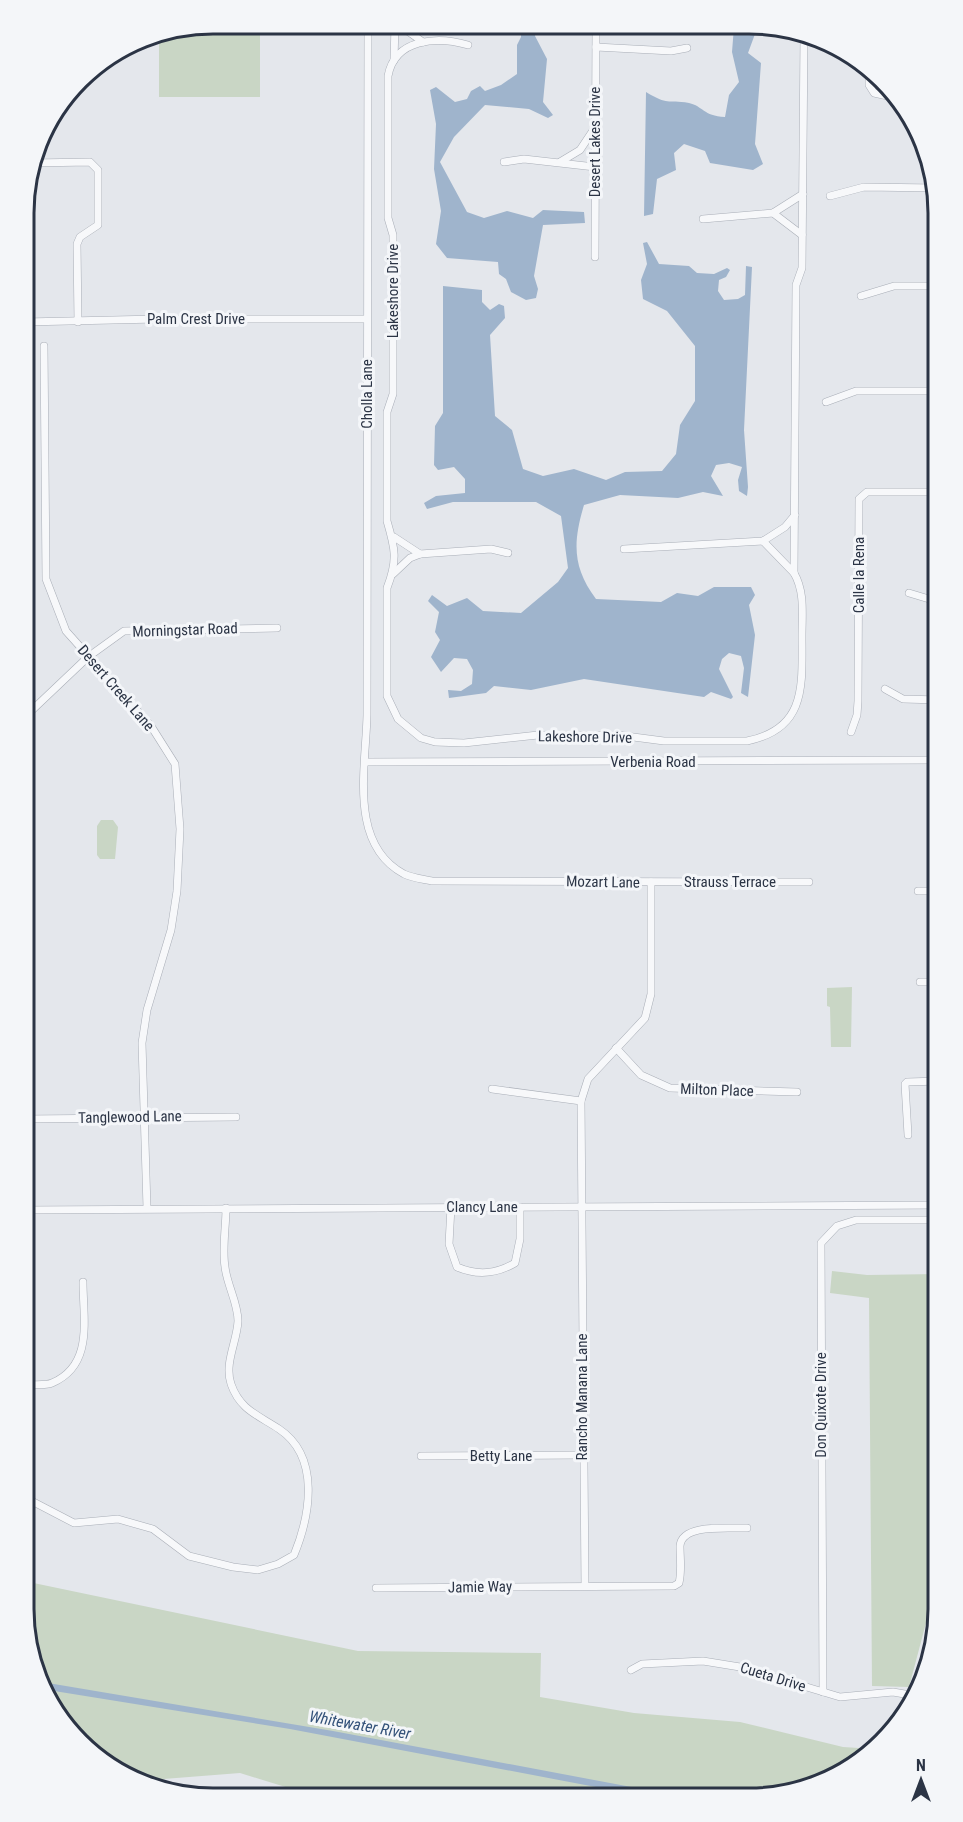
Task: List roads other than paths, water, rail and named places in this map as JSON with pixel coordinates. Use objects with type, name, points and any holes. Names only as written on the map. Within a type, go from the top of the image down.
[{"type":"street","name":"Desert Lakes Drive","points":[[595,257],[596,34]]},
{"type":"street","name":"Cholla Lane","points":[[366,762],[368,35]]},
{"type":"street","name":"Lakeshore Drive","points":[[396,35],[394,60],[388,76],[388,218],[393,235],[393,394],[387,412],[387,521],[394,537],[393,574],[387,588],[386,685],[391,708],[408,729],[421,738],[435,742],[464,743],[538,735],[618,735],[664,741],[747,741],[772,733],[791,716],[802,684],[802,591],[794,573],[796,285],[802,268],[804,43]]},
{"type":"street","points":[[412,35],[423,42]]},
{"type":"street","points":[[394,60],[406,47],[423,42],[453,40],[468,45]]},
{"type":"street","points":[[596,47],[671,51],[687,48]]},
{"type":"street","points":[[869,80],[874,93],[884,95]]},
{"type":"street","points":[[558,163],[580,150],[595,127]]},
{"type":"street","points":[[504,162],[525,159],[595,167]]},
{"type":"street","points":[[42,163],[83,162],[96,166],[99,176],[99,225],[80,237],[77,244],[78,322]]},
{"type":"street","points":[[830,196],[864,187],[926,188]]},
{"type":"street","points":[[703,219],[773,213],[803,194]]},
{"type":"street","points":[[773,213],[802,235]]},
{"type":"street","points":[[861,296],[894,286],[928,286]]},
{"type":"street","name":"Palm Crest Drive","points":[[34,322],[156,319],[367,319]]},
{"type":"street","name":"Desert Creek Lane","points":[[44,346],[46,579],[66,631],[151,726],[175,764],[180,829],[177,891],[171,930],[147,1010],[142,1043],[147,1208]]},
{"type":"street","points":[[826,402],[856,391],[928,391]]},
{"type":"street","name":"Calle la Rena","points":[[850,732],[857,715],[858,701],[859,499],[867,492],[928,492]]},
{"type":"street","points":[[624,549],[763,541],[785,526],[795,514]]},
{"type":"street","points":[[394,537],[420,554]]},
{"type":"street","points":[[763,541],[794,573]]},
{"type":"street","points":[[393,574],[410,558],[420,554],[491,549],[508,553]]},
{"type":"street","points":[[909,593],[928,599]]},
{"type":"street","name":"Morningstar Road","points":[[34,708],[87,657],[124,632],[277,628]]},
{"type":"street","points":[[885,689],[903,699],[928,700]]},
{"type":"street","name":"Verbenia Road","points":[[366,762],[928,760]]},
{"type":"street","name":"Mozart Lane","points":[[366,762],[366,824],[380,854],[405,874],[432,881],[651,882],[651,994],[645,1018],[588,1079],[581,1101],[584,1207]]},
{"type":"street","name":"Strauss Terrace","points":[[651,882],[809,882]]},
{"type":"street","points":[[918,891],[928,891]]},
{"type":"street","points":[[920,982],[928,982]]},
{"type":"street","name":"Milton Place","points":[[616,1048],[641,1075],[670,1088],[797,1092]]},
{"type":"street","points":[[908,1135],[904,1090],[907,1082],[928,1081]]},
{"type":"street","points":[[492,1089],[581,1101]]},
{"type":"street","name":"Tanglewood Lane","points":[[34,1119],[236,1117]]},
{"type":"street","name":"Clancy Lane","points":[[34,1210],[928,1204]]},
{"type":"street","name":"Rancho Manana Lane","points":[[584,1207],[582,1455],[585,1586]]},
{"type":"street","points":[[34,1502],[75,1523],[118,1520],[153,1529],[189,1556],[233,1567],[258,1570],[278,1564],[294,1555],[308,1510],[304,1460],[292,1440],[279,1429],[253,1415],[236,1398],[230,1380],[230,1359],[238,1320],[225,1267],[226,1208]]},
{"type":"street","points":[[451,1208],[449,1244],[457,1267],[470,1272],[499,1272],[515,1263],[520,1239],[520,1208]]},
{"type":"street","name":"Don Quixote Drive","points":[[823,1692],[821,1243],[837,1226],[856,1220],[928,1220]]},
{"type":"street","points":[[34,1384],[52,1383],[74,1368],[84,1349],[83,1282]]},
{"type":"street","name":"Betty Lane","points":[[421,1456],[582,1455]]},
{"type":"street","name":"Jamie Way","points":[[376,1588],[674,1586],[679,1583],[681,1576],[680,1542],[684,1534],[693,1530],[747,1528]]},
{"type":"street","name":"Cueta Drive","points":[[631,1670],[642,1664],[703,1661],[740,1666],[840,1697],[893,1692],[907,1694]]},
{"type":"water","points":[[521,34],[535,34],[547,59],[543,102],[553,115],[548,118],[529,109],[485,105],[454,137],[440,162],[467,212],[484,218],[507,211],[533,218],[543,210],[584,212],[585,223],[543,225],[534,276],[538,289],[536,298],[526,300],[511,292],[506,279],[499,274],[498,262],[447,258],[436,244],[441,211],[434,169],[436,124],[430,90],[436,87],[455,102],[467,99],[471,91],[480,86],[485,91],[501,85],[517,74],[517,45]]},
{"type":"water","points":[[733,34],[755,34],[748,53],[761,63],[755,144],[763,164],[753,170],[710,163],[705,151],[684,144],[674,153],[676,170],[657,179],[653,214],[644,216],[646,92],[664,101],[689,103],[712,115],[725,117],[729,95],[739,82],[732,52]]},
{"type":"water","points":[[647,242],[659,264],[689,266],[697,273],[714,274],[727,268],[730,270],[726,277],[719,280],[718,291],[724,300],[738,299],[745,295],[746,266],[752,267],[744,430],[747,496],[739,491],[738,480],[742,467],[729,463],[716,465],[711,476],[723,496],[703,492],[678,498],[620,495],[584,505],[577,543],[579,565],[582,576],[596,599],[661,602],[677,593],[698,596],[714,587],[751,587],[755,595],[749,605],[755,635],[748,697],[741,693],[744,668],[741,656],[729,653],[722,659],[719,669],[733,697],[731,699],[711,692],[704,697],[584,679],[531,690],[494,686],[486,693],[449,698],[448,690],[461,691],[472,684],[473,670],[467,659],[454,658],[441,672],[431,657],[440,640],[435,632],[439,612],[428,601],[432,595],[447,606],[467,598],[483,611],[521,613],[558,582],[568,568],[561,516],[536,502],[453,502],[427,509],[424,503],[436,496],[465,493],[465,479],[454,467],[438,470],[434,465],[435,426],[443,413],[443,286],[482,290],[482,302],[490,310],[499,304],[504,306],[505,318],[490,335],[495,416],[512,430],[523,469],[543,476],[574,469],[606,480],[625,472],[662,471],[676,454],[680,425],[695,401],[695,346],[667,311],[643,299],[641,280],[647,264],[643,243]]},
{"type":"water","points":[[51,1684],[333,1731],[637,1788],[601,1788],[290,1729],[55,1691]]},
{"type":"water label","name":"Whitewater River","points":[[360,1725]]}]
